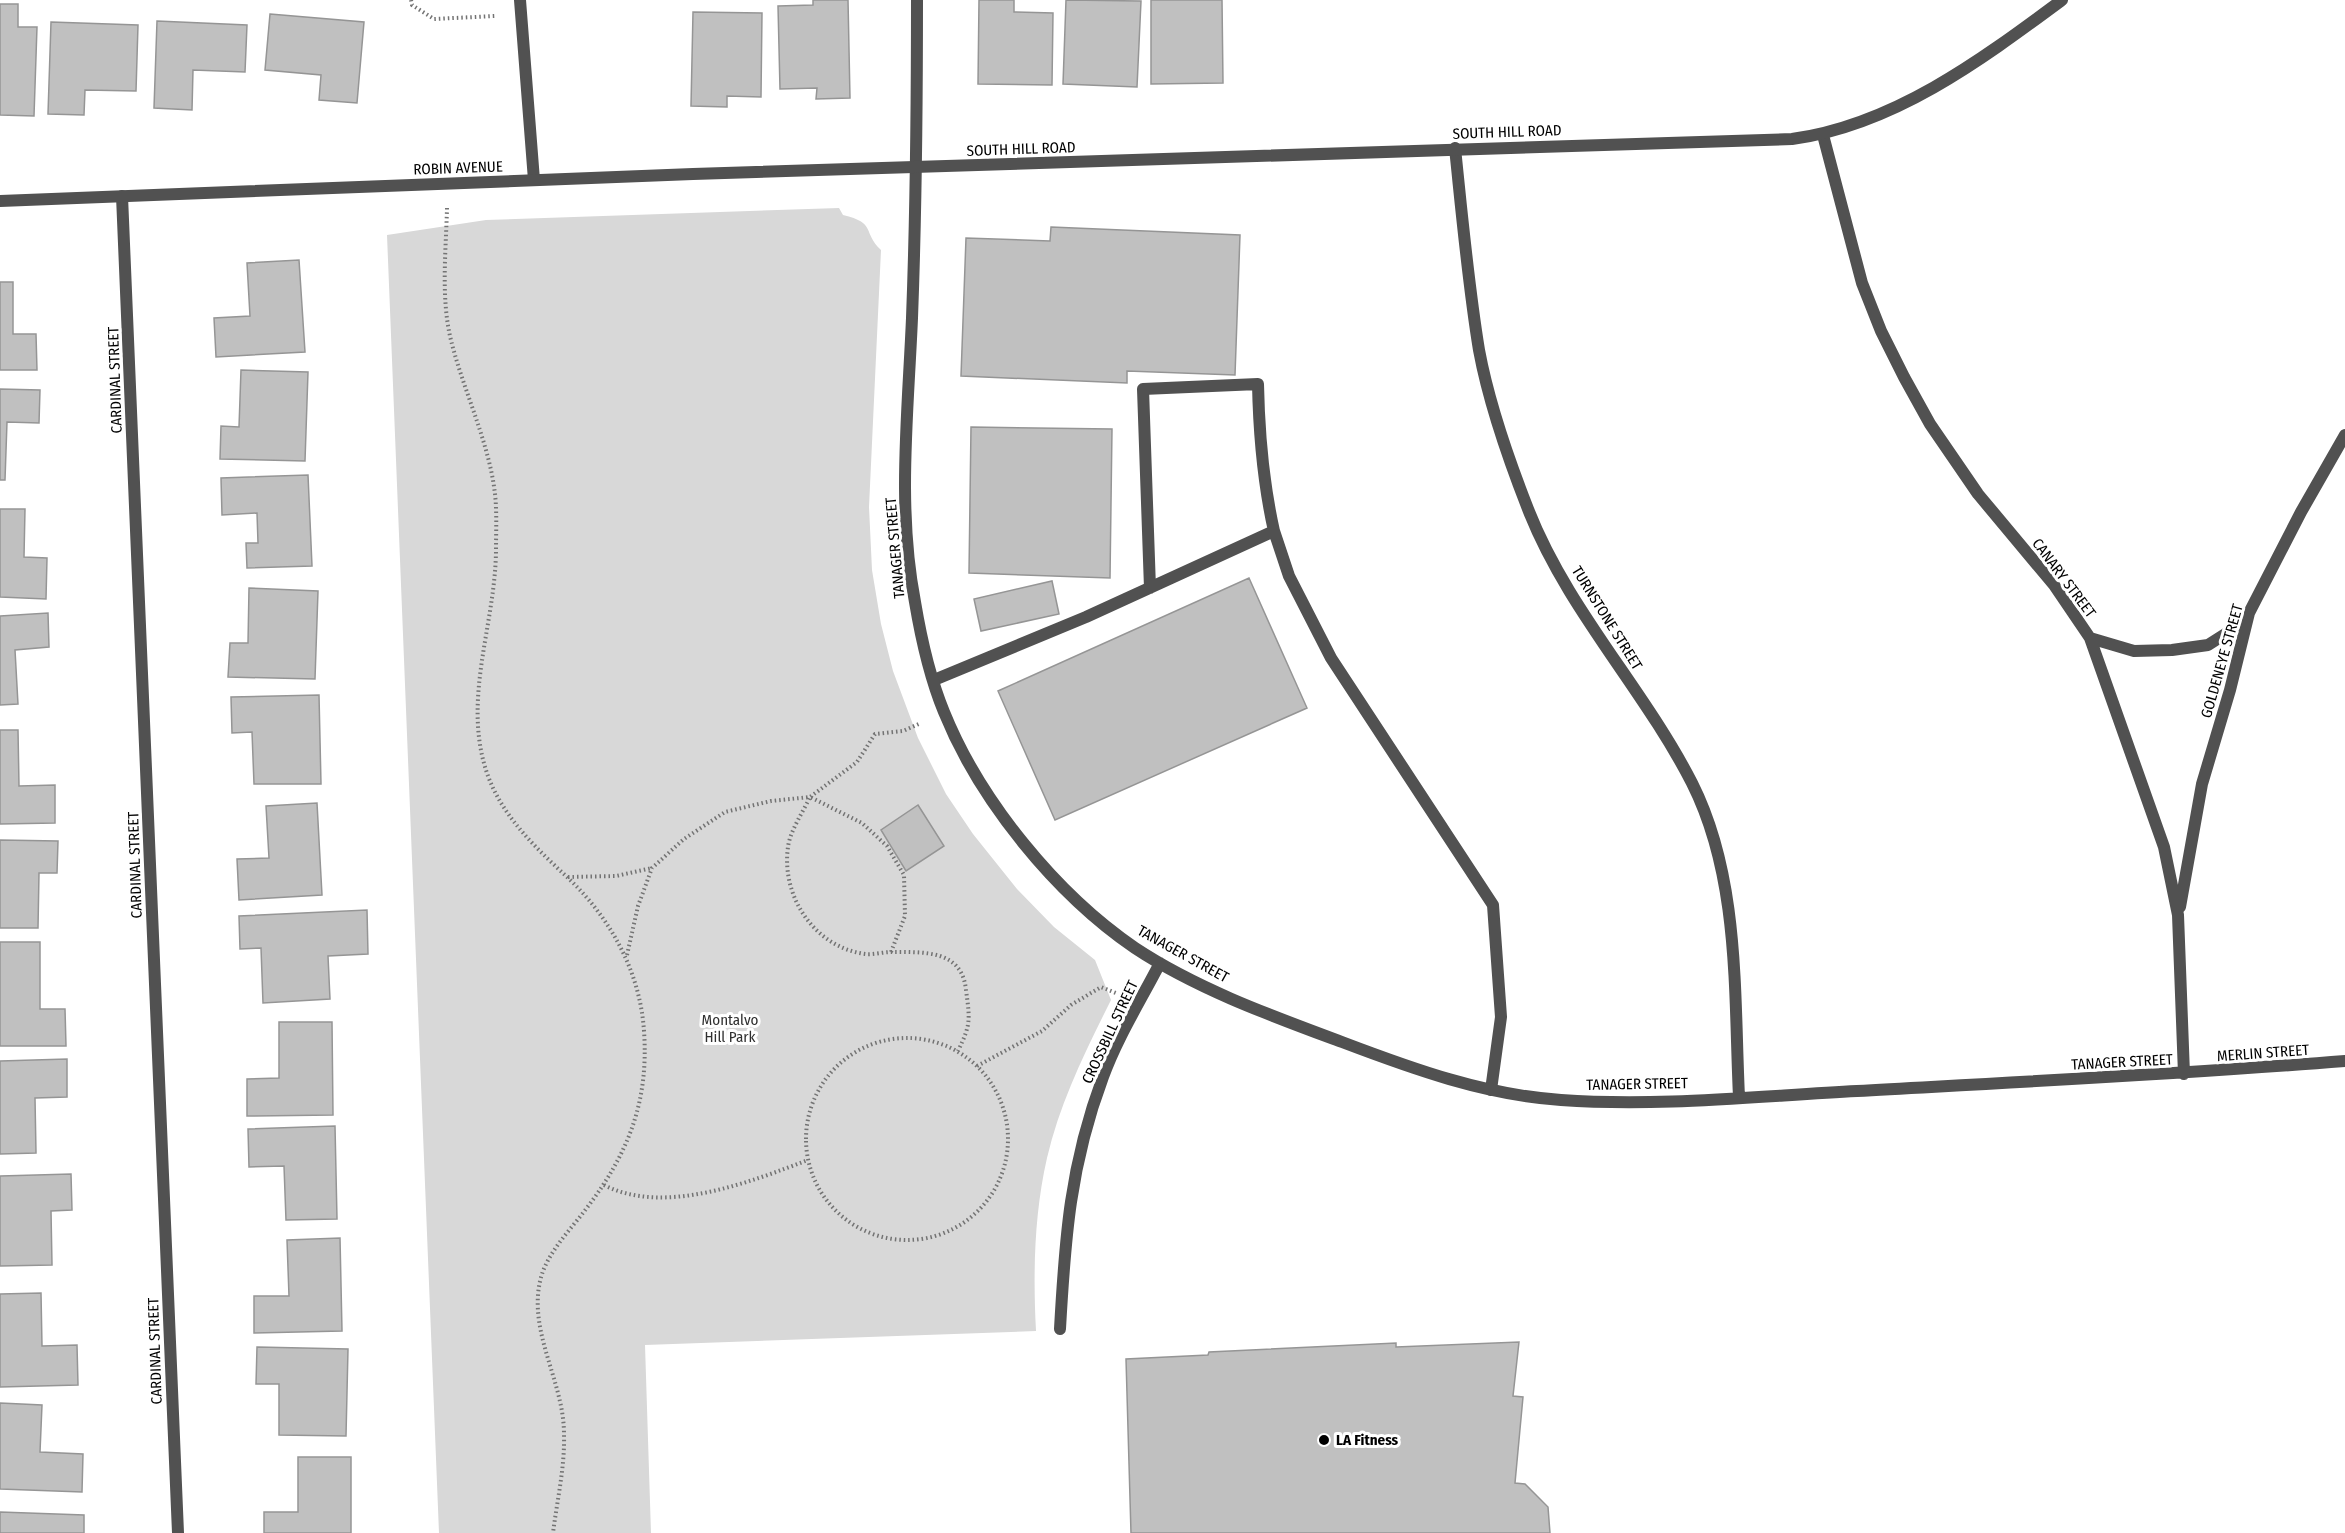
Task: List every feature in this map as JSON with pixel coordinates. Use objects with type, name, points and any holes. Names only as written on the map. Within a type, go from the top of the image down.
[{"type":"street","points":[[520,0],[534,180]]},
{"type":"street","name":"TANAGER STREET","points":[[917,0],[916,168],[905,517],[915,604],[944,712],[972,769],[1031,852],[1083,906],[1134,946],[1160,963],[1211,988],[1312,1031],[1418,1070],[1491,1090],[1561,1100],[1655,1101],[2184,1074]]},
{"type":"street","name":"SOUTH HILL ROAD","points":[[916,168],[1455,148],[1792,139],[1822,135],[1894,107],[1956,76],[2062,0]]},
{"type":"street","name":"CANARY STREET","points":[[1822,135],[1862,283],[1881,331],[1929,424],[1978,494],[2054,585],[2090,638],[2164,847],[2178,915],[2184,1074]]},
{"type":"street","name":"TURNSTONE STREET","points":[[1455,148],[1480,351],[1499,428],[1529,512],[1569,588],[1693,785],[1716,849],[1730,922],[1739,1097]]},
{"type":"street","name":"ROBIN AVENUE","points":[[0,201],[448,183],[916,168]]},
{"type":"street","name":"CARDINAL STREET","points":[[122,196],[178,1533]]},
{"type":"street","points":[[1150,588],[1143,389],[1258,384],[1264,484],[1274,531],[1290,576],[1331,658],[1493,905],[1501,1017],[1491,1090]]},
{"type":"street","name":"GOLDENEYE STREET","points":[[2178,915],[2202,784],[2230,690],[2249,613],[2301,512],[2345,435]]},
{"type":"street","points":[[934,680],[1150,588],[1274,531]]},
{"type":"street","points":[[2090,638],[2134,651],[2172,650],[2208,645],[2230,631],[2249,613]]},
{"type":"street","name":"CROSSBILL STREET","points":[[1060,1329],[1066,1227],[1078,1153],[1103,1076],[1160,963]]},
{"type":"street","name":"MERLIN STREET","points":[[2184,1074],[2345,1061]]},
{"type":"path","points":[[411,0],[412,5],[434,19],[521,15]]},
{"type":"path","points":[[448,183],[445,292],[449,331],[495,492],[496,554],[491,609],[477,686],[477,728],[488,778],[520,831],[545,859],[567,877],[599,914],[626,956],[637,987],[644,1031],[644,1084],[629,1142],[604,1185],[543,1271],[537,1299],[539,1324],[556,1381],[565,1433],[553,1533]]},
{"type":"path","points":[[944,712],[903,731],[875,734],[857,762],[810,797],[788,846],[790,886],[805,920],[836,945],[865,954],[891,952],[937,955],[954,962],[965,975],[970,1025],[958,1051]]},
{"type":"path","points":[[626,956],[638,906],[652,868],[684,839],[725,812],[771,801],[810,797],[862,823],[887,846],[904,875],[905,916],[891,952]]},
{"type":"path","points":[[567,877],[616,876],[652,868]]},
{"type":"path","points":[[977,1066],[1042,1031],[1071,1005],[1101,987],[1140,1004]]},
{"type":"path","points":[[894,1039],[927,1040],[958,1051],[977,1066],[996,1091],[1007,1121],[1007,1152],[999,1183],[981,1209],[956,1228],[927,1239],[895,1240],[865,1232],[839,1214],[819,1190],[808,1160],[807,1127],[816,1095],[836,1068],[862,1048],[894,1039]]},
{"type":"path","points":[[604,1185],[617,1192],[651,1196],[692,1194],[745,1184],[808,1160]]},
{"type":"green space","name":"Montalvo Hill Park","points":[[839,208],[843,215],[861,221],[865,225],[875,244],[881,250],[869,507],[872,570],[881,624],[893,671],[918,738],[946,794],[973,834],[1017,889],[1054,927],[1095,960],[1111,1000],[1066,1097],[1047,1158],[1039,1201],[1036,1244],[1036,1331],[645,1345],[651,1533],[439,1533],[387,235],[486,220]]},
{"type":"building","points":[[813,0],[848,0],[850,98],[816,99],[817,88],[780,89],[778,6],[813,5]]},
{"type":"building","points":[[979,0],[1014,0],[1014,12],[1053,13],[1052,85],[978,84]]},
{"type":"building","points":[[1066,0],[1141,1],[1137,87],[1063,84]]},
{"type":"building","points":[[1151,0],[1222,0],[1223,83],[1151,84]]},
{"type":"building","points":[[0,4],[18,4],[18,27],[37,27],[34,116],[0,115]]},
{"type":"building","points":[[693,12],[762,13],[761,97],[727,96],[727,107],[691,106]]},
{"type":"building","points":[[270,14],[364,22],[357,103],[319,100],[321,75],[265,70]]},
{"type":"building","points":[[157,21],[247,25],[245,72],[193,70],[192,110],[154,108]]},
{"type":"building","points":[[51,22],[138,25],[136,91],[85,90],[84,115],[48,114]]},
{"type":"building","points":[[1051,227],[1240,235],[1235,375],[1127,371],[1127,383],[961,376],[966,238],[1050,241]]},
{"type":"building","points":[[299,260],[305,352],[216,357],[214,318],[250,316],[247,263]]},
{"type":"building","points":[[0,282],[13,282],[13,334],[36,334],[37,370],[0,370]]},
{"type":"building","points":[[241,370],[308,372],[305,461],[220,459],[221,426],[239,427]]},
{"type":"building","points":[[0,389],[40,390],[39,423],[7,422],[5,480],[0,480]]},
{"type":"building","points":[[971,427],[1112,429],[1110,578],[969,573]]},
{"type":"building","points":[[308,475],[312,566],[247,568],[246,543],[258,543],[257,513],[222,515],[221,478]]},
{"type":"building","points":[[0,509],[25,509],[24,557],[47,558],[46,599],[0,597]]},
{"type":"building","points":[[1249,578],[1307,708],[1055,820],[998,691]]},
{"type":"building","points":[[1052,581],[1059,614],[981,631],[974,599]]},
{"type":"building","points":[[249,588],[318,591],[315,679],[228,677],[230,643],[248,643]]},
{"type":"building","points":[[48,613],[49,647],[15,650],[18,704],[0,705],[0,616]]},
{"type":"building","points":[[319,695],[321,784],[254,784],[252,732],[232,733],[231,697]]},
{"type":"building","points":[[0,730],[18,730],[19,786],[55,785],[55,823],[0,824]]},
{"type":"building","points":[[317,803],[322,895],[239,900],[237,859],[269,858],[266,806]]},
{"type":"building","points":[[918,805],[944,846],[906,871],[881,830]]},
{"type":"building","points":[[0,840],[58,841],[57,873],[39,873],[38,928],[0,928]]},
{"type":"building","points":[[367,910],[368,954],[328,956],[330,999],[263,1003],[261,948],[240,949],[239,916]]},
{"type":"building","points":[[0,942],[40,942],[40,1009],[65,1009],[66,1046],[0,1046]]},
{"type":"building","points":[[279,1022],[332,1022],[333,1115],[247,1116],[247,1079],[279,1078]]},
{"type":"building","points":[[67,1059],[67,1097],[35,1098],[36,1153],[0,1154],[0,1061]]},
{"type":"building","points":[[335,1126],[337,1219],[286,1220],[284,1166],[249,1167],[248,1129]]},
{"type":"building","points":[[71,1174],[72,1210],[51,1211],[52,1265],[0,1266],[0,1176]]},
{"type":"building","points":[[340,1238],[342,1331],[254,1333],[254,1296],[289,1296],[287,1240]]},
{"type":"building","points":[[41,1293],[42,1346],[77,1345],[78,1385],[0,1387],[0,1294]]},
{"type":"building","name":"LA Fitness","points":[[1519,1342],[1513,1396],[1523,1397],[1515,1483],[1525,1484],[1548,1507],[1550,1533],[1131,1533],[1126,1359],[1208,1355],[1209,1352],[1396,1343],[1396,1347]]},
{"type":"building","points":[[257,1347],[348,1349],[346,1436],[279,1435],[279,1384],[256,1384]]},
{"type":"building","points":[[0,1403],[42,1405],[40,1452],[83,1454],[82,1492],[0,1489]]},
{"type":"building","points":[[298,1457],[351,1457],[351,1533],[264,1533],[264,1512],[298,1512]]},
{"type":"building","points":[[0,1512],[84,1515],[84,1533],[0,1533]]},
{"type":"place","name":"LA Fitness","points":[[1324,1440]]}]
